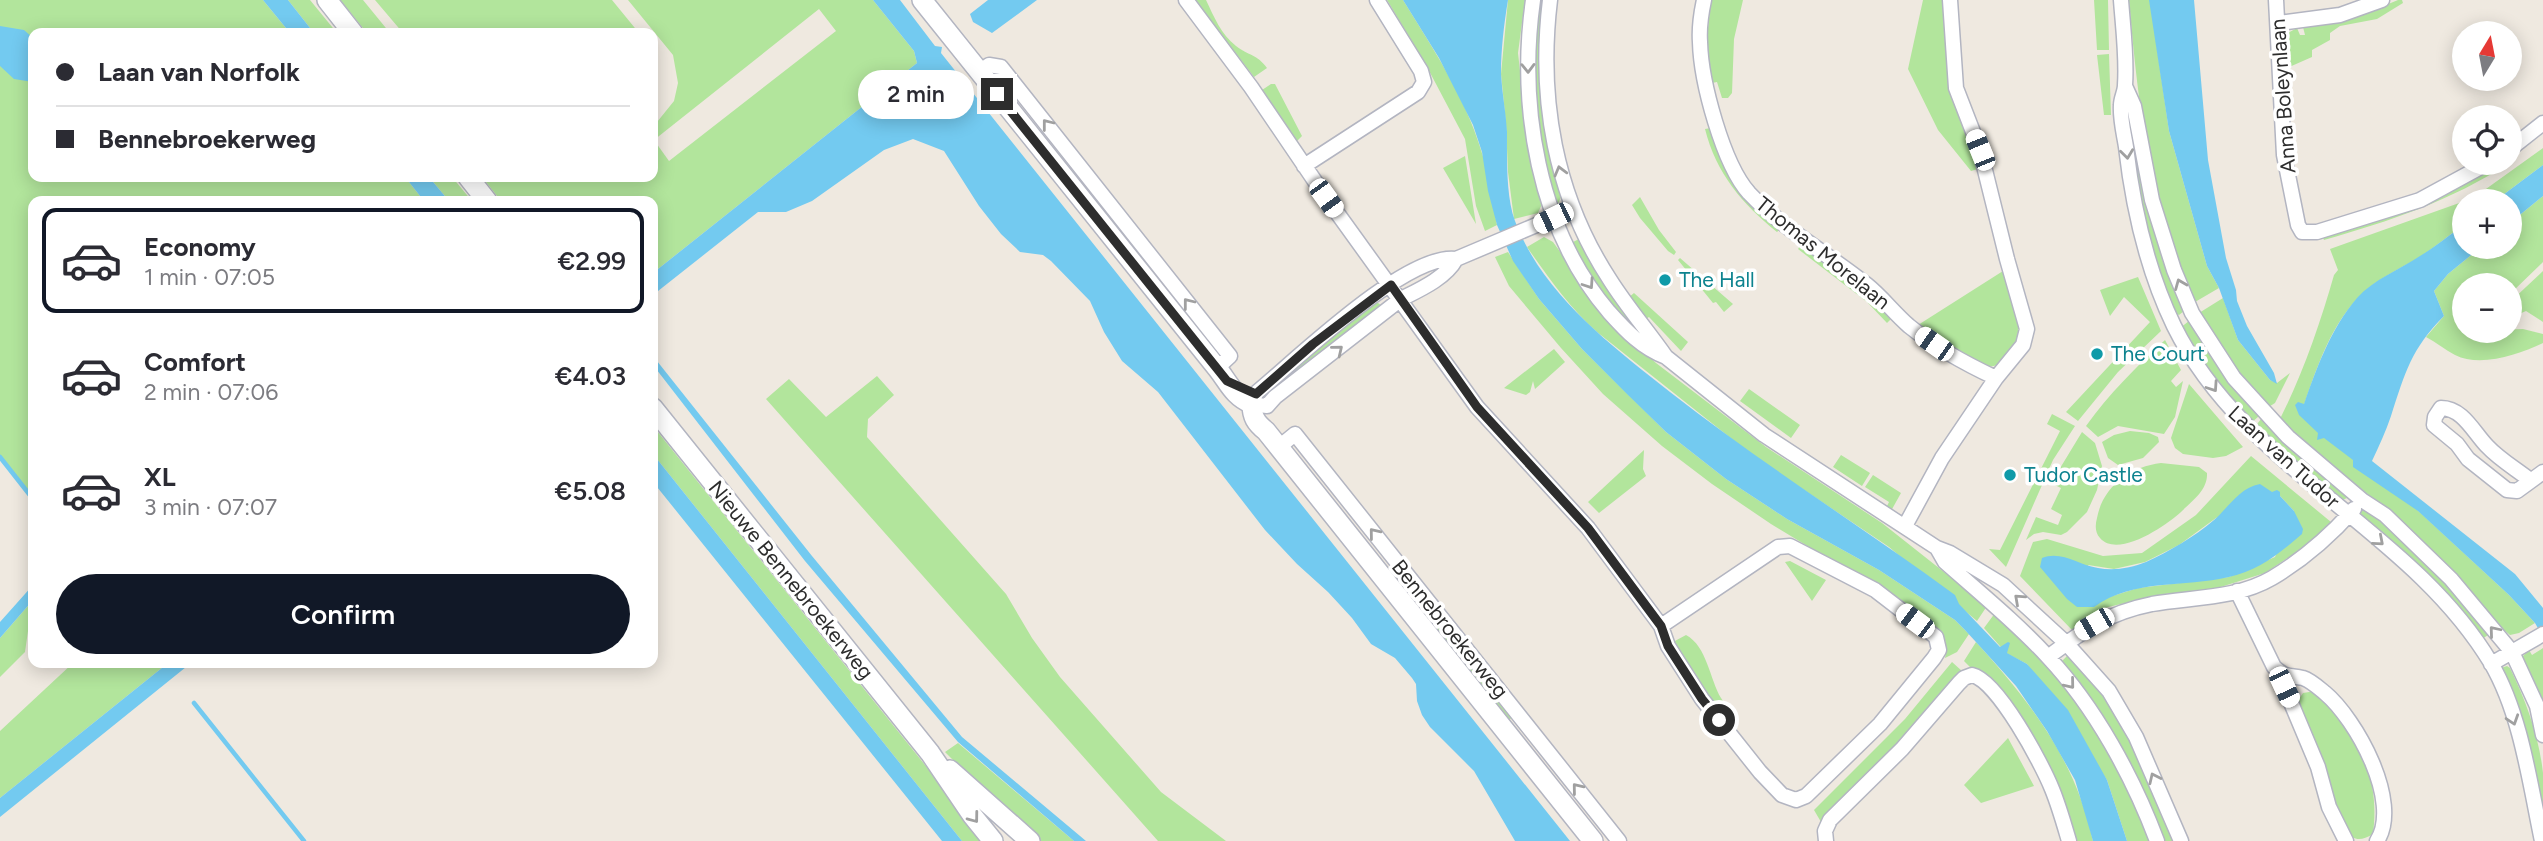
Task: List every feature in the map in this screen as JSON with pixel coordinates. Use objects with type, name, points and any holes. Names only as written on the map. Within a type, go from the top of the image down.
[{"type":"street","points":[[327,0],[349,28]]},
{"type":"street","points":[[922,0],[1222,374],[1258,401],[1272,439]]},
{"type":"street","points":[[1186,0],[1251,87],[1304,166],[1477,407],[1588,528],[1661,626],[1668,646],[1702,699],[1759,772],[1782,795],[1797,800],[1806,796],[1880,724],[1939,650],[1936,637],[1875,590],[1790,546],[1778,547],[1661,626]]},
{"type":"street","points":[[1304,166],[1418,92],[1424,82],[1421,71],[1377,0]]},
{"type":"street","points":[[1534,0],[1528,48],[1528,75],[1539,162],[1553,218],[1564,243],[1602,304],[1623,328],[1648,350],[1666,357]]},
{"type":"street","points":[[1550,0],[1545,59],[1548,110],[1555,149],[1573,210],[1608,278],[1666,357],[1764,435],[1937,548],[2003,585],[2066,643],[2109,691],[2136,737],[2181,841]]},
{"type":"street","name":"Thomas Morelaan","points":[[1704,0],[1700,46],[1707,87],[1725,151],[1748,191],[1769,211],[1866,285],[1909,326],[1934,344],[1996,378]]},
{"type":"street","points":[[1905,526],[1942,458],[1996,378],[2023,345],[2027,329],[1980,150],[1956,88],[1950,0]]},
{"type":"street","name":"Laan van Tudor","points":[[2121,0],[2125,86],[2121,106],[2131,189],[2141,234],[2174,325],[2221,399],[2248,429],[2403,562],[2455,614],[2491,664],[2523,749],[2542,841]]},
{"type":"street","name":"Anna Boleynlaan","points":[[2276,0],[2284,155],[2298,225],[2302,232],[2317,232],[2420,201],[2467,175]]},
{"type":"street","points":[[2279,23],[2340,15],[2382,0]]},
{"type":"street","name":"Laan van Tudor","points":[[2125,86],[2134,106],[2152,200],[2174,270],[2192,313],[2234,378],[2265,413],[2288,437],[2362,500],[2385,515],[2451,579],[2512,652],[2537,706],[2543,735]]},
{"type":"street","points":[[2522,140],[2543,123]]},
{"type":"street","points":[[472,182],[484,196]]},
{"type":"street","points":[[1258,401],[1313,344],[1414,269],[1445,258],[1456,259],[1573,210]]},
{"type":"street","points":[[1258,401],[1275,397],[1401,299],[1424,288],[1452,266],[1456,259]]},
{"type":"street","points":[[2174,325],[2192,313]]},
{"type":"street","points":[[2441,408],[2449,408],[2474,427],[2486,445],[2537,476],[2517,491],[2507,490],[2434,425],[2435,416],[2441,408]]},
{"type":"street","name":"Nieuwe Bennebroekerweg","points":[[658,414],[930,753],[993,841]]},
{"type":"street","name":"Bennebroekerweg","points":[[1593,841],[1272,439],[1295,434],[1619,841]]},
{"type":"street","points":[[2048,657],[2075,635],[2130,609],[2224,595],[2271,579],[2323,539],[2362,500]]},
{"type":"street","points":[[1937,548],[1945,562],[2048,657],[2085,703],[2126,770],[2157,841]]},
{"type":"street","points":[[2236,591],[2274,667],[2284,677],[2305,678],[2327,694],[2354,725],[2368,751],[2378,780],[2384,814],[2383,832],[2376,841]]},
{"type":"street","points":[[2491,664],[2543,634]]},
{"type":"street","points":[[1825,836],[1830,820],[1902,749],[1959,683],[1972,675],[1986,682],[2018,725],[2053,790],[2069,841]]},
{"type":"street","points":[[2284,677],[2284,687],[2318,767],[2329,807],[2346,841]]},
{"type":"street","name":"Nieuwe Bennebroekerweg","points":[[930,753],[1030,841]]},
{"type":"green space","points":[[0,0],[263,0],[286,28],[28,28],[28,182],[409,182],[420,196],[28,196],[28,491],[0,455]]},
{"type":"green space","points":[[288,0],[310,0],[333,28],[310,28]]},
{"type":"green space","points":[[340,0],[363,0],[386,28],[363,28]]},
{"type":"green space","points":[[375,0],[612,0],[635,28],[399,28]]},
{"type":"green space","points":[[628,0],[873,0],[914,51],[917,63],[658,269],[658,196],[497,196],[486,182],[658,182],[658,146],[669,161],[836,31],[819,9],[658,137],[658,121],[674,101],[678,83],[673,55],[658,37],[658,28],[651,28]]},
{"type":"green space","points":[[1195,0],[1206,0],[1226,36],[1267,68],[1254,77]]},
{"type":"green space","points":[[1387,0],[1403,0],[1447,72],[1466,110],[1484,159],[1497,225],[1485,231],[1476,206],[1465,139],[1426,65]]},
{"type":"green space","points":[[1508,0],[1525,0],[1518,53],[1530,159],[1542,204],[1538,213],[1514,219],[1501,74]]},
{"type":"green space","points":[[1535,0],[1546,0],[1552,158],[1561,197],[1557,206],[1547,180],[1532,98]]},
{"type":"green space","points":[[1711,0],[1743,0],[1734,39],[1732,93],[1728,98],[1722,98],[1717,82],[1712,83],[1706,47]]},
{"type":"green space","points":[[1923,0],[1944,0],[1951,84],[1957,111],[1978,169],[1971,171],[1938,130],[1908,69]]},
{"type":"green space","points":[[2094,0],[2108,0],[2109,50],[2097,50]]},
{"type":"green space","points":[[2129,0],[2150,0],[2169,131],[2207,266],[2219,288],[2195,302],[2179,267],[2156,192],[2142,116]]},
{"type":"green space","points":[[2398,0],[2403,3],[2377,19],[2340,26],[2330,33],[2330,40],[2312,50],[2312,57],[2287,68],[2286,34],[2297,28],[2300,35],[2305,35],[2303,27],[2352,19]]},
{"type":"green space","points":[[2109,54],[2111,115],[2104,115],[2097,55]]},
{"type":"green space","points":[[1275,84],[1302,136],[1296,142],[1262,90]]},
{"type":"green space","points":[[2126,102],[2184,311],[2179,315],[2175,313],[2151,251],[2141,208]]},
{"type":"green space","points":[[1711,128],[1780,229],[1777,232],[1742,199],[1723,174],[1705,129]]},
{"type":"green space","points":[[2543,148],[2543,165],[2511,189],[2486,189],[2505,175],[2522,175],[2522,163]]},
{"type":"green space","points":[[1465,156],[1476,224],[1443,168]]},
{"type":"green space","points":[[2479,175],[2489,175],[2463,189],[2452,189],[2452,194],[2420,209],[2324,240],[2322,236],[2391,213]]},
{"type":"green space","points":[[433,182],[456,182],[468,196],[445,196]]},
{"type":"green space","points":[[2543,196],[2543,262],[2522,282],[2522,273],[2452,273],[2452,343],[2522,343],[2523,329],[2543,334],[2543,343],[2488,360],[2465,359],[2455,355],[2426,337],[2444,316],[2434,291],[2448,274],[2466,259],[2522,259],[2522,213]]},
{"type":"green space","points":[[1640,197],[1659,230],[1676,252],[1674,255],[1640,218],[1632,205]]},
{"type":"green space","points":[[2452,205],[2452,233],[2420,257],[2389,274],[2350,306],[2326,347],[2304,405],[2509,595],[2535,623],[2519,633],[2510,635],[2496,623],[2466,585],[2398,519],[2281,423],[2280,419],[2304,366],[2334,275],[2338,270],[2330,249]]},
{"type":"green space","points":[[1544,237],[1553,242],[1613,324],[1656,363],[1766,447],[1882,523],[1987,606],[1977,621],[1889,547],[1752,455],[1597,332],[1568,302],[1527,247]]},
{"type":"green space","points":[[1581,238],[1652,344],[1627,323],[1597,285],[1571,243]]},
{"type":"green space","points":[[1801,245],[1869,298],[1891,319],[1887,323],[1867,302],[1798,249]]},
{"type":"green space","points":[[1508,252],[1539,299],[1582,349],[1666,432],[1726,479],[1787,519],[1879,570],[1955,620],[1969,634],[1957,652],[1945,658],[1944,638],[1923,616],[1771,524],[1712,484],[1662,446],[1603,394],[1509,286],[1495,257]]},
{"type":"green space","points":[[1680,258],[1733,304],[1724,312],[1716,302],[1713,303],[1678,260]]},
{"type":"green space","points":[[2003,271],[2017,313],[2018,334],[2009,355],[1999,364],[1980,366],[1918,325]]},
{"type":"green space","points":[[2543,271],[2543,322],[2526,311],[2522,313],[2522,291]]},
{"type":"green space","points":[[2138,277],[2161,331],[2118,372],[2078,421],[2066,412],[2150,322],[2124,297],[2110,316],[2100,290]]},
{"type":"green space","points":[[1634,293],[1688,342],[1681,351],[1649,317],[1644,320],[1628,298]]},
{"type":"green space","points":[[2223,298],[2238,340],[2270,380],[2277,383],[2290,373],[2275,403],[2267,408],[2236,373],[2199,313]]},
{"type":"green space","points":[[1375,301],[1381,305],[1379,310],[1285,382],[1282,377]]},
{"type":"green space","points":[[2189,321],[2231,385],[2259,416],[2250,424],[2222,393],[2180,328]]},
{"type":"green space","points":[[2165,340],[2181,370],[2171,381],[2176,387],[2183,381],[2175,417],[2164,434],[2118,426],[2098,437],[2086,426],[2123,381]]},
{"type":"green space","points":[[1554,349],[1565,362],[1535,389],[1533,381],[1530,392],[1526,395],[1504,388]]},
{"type":"green space","points":[[877,376],[894,395],[868,419],[867,437],[1006,594],[1032,638],[1060,677],[1161,792],[1226,841],[1158,841],[766,399],[789,379],[826,417]]},
{"type":"green space","points":[[2189,384],[2243,447],[2226,456],[2213,458],[2183,454],[2175,448],[2171,438]]},
{"type":"green space","points":[[1749,389],[1800,425],[1791,438],[1740,401]]},
{"type":"green space","points":[[2052,414],[2075,426],[2053,460],[2006,567],[1989,549],[2000,550],[2060,431],[2047,424]]},
{"type":"green space","points":[[2261,419],[2299,454],[2344,489],[2347,498],[2340,501],[2254,428]]},
{"type":"green space","points":[[2130,431],[2149,433],[2158,437],[2159,442],[2143,458],[2118,465],[2108,458],[2102,442],[2114,435]]},
{"type":"green space","points":[[658,432],[986,841],[962,841],[658,460]]},
{"type":"green space","points":[[2082,432],[2095,443],[2102,466],[2097,490],[2087,512],[2061,535],[2043,532],[2026,540],[2036,517],[2058,525],[2062,515],[2051,509],[2061,488],[2051,483]]},
{"type":"green space","points":[[1644,450],[1643,469],[1646,476],[1599,513],[1588,502]]},
{"type":"green space","points":[[1841,455],[1870,473],[1862,486],[1833,467]]},
{"type":"green space","points":[[2251,456],[2331,522],[2306,546],[2265,573],[2208,591],[2164,594],[2104,608],[2072,630],[2020,576],[2033,542],[2047,539],[2103,556],[2142,553],[2196,515]],"holes":[[[2273,492],[2294,511],[2275,557],[2229,577],[2138,588],[2106,598],[2088,565],[2114,569],[2145,562],[2179,545],[2216,518]]]},
{"type":"green space","points":[[2161,463],[2199,467],[2207,473],[2205,485],[2174,518],[2142,538],[2118,545],[2100,538],[2096,531],[2096,521],[2105,496],[2129,474]]},
{"type":"green space","points":[[1873,475],[1901,493],[1891,511],[1886,508],[1889,502],[1865,487]]},
{"type":"green space","points":[[2363,509],[2374,515],[2417,552],[2490,634],[2480,640],[2360,517],[2360,511]]},
{"type":"green space","points":[[1790,561],[1826,580],[1812,601],[1785,562]]},
{"type":"green space","points":[[28,606],[25,652],[0,677],[0,638]]},
{"type":"green space","points":[[1424,606],[1514,717],[1508,720],[1420,610]]},
{"type":"green space","points":[[1995,613],[2051,667],[2081,702],[2111,752],[2152,841],[2127,841],[2107,780],[2027,664],[2006,653],[1984,628]]},
{"type":"green space","points":[[1686,635],[1699,647],[1717,691],[1738,722],[1738,726],[1733,730],[1673,642]]},
{"type":"green space","points":[[1976,642],[2015,687],[2063,758],[2085,811],[2093,841],[2077,841],[2057,787],[2003,693],[1984,673],[1974,671],[1964,661]]},
{"type":"green space","points":[[2543,648],[2543,723],[2521,658],[2529,650],[2532,655]]},
{"type":"green space","points":[[2067,656],[2072,657],[2117,714],[2146,764],[2175,841],[2163,841],[2144,793],[2121,748],[2094,706],[2062,666],[2062,661]]},
{"type":"green space","points":[[1952,662],[1962,671],[1893,749],[1821,822],[1814,810],[1905,719]]},
{"type":"green space","points":[[2507,666],[2535,732],[2543,773],[2543,827],[2501,668]]},
{"type":"green space","points":[[68,668],[162,668],[0,798],[0,731]]},
{"type":"green space","points":[[2315,691],[2353,739],[2369,773],[2373,791],[2373,834],[2365,838],[2358,839],[2345,832],[2297,702],[2303,693]]},
{"type":"green space","points":[[2008,738],[2034,786],[1981,803],[1964,785]]},
{"type":"green space","points":[[958,743],[1074,841],[1040,841],[945,752]]},
{"type":"water","points":[[263,0],[288,0],[310,28],[286,28]]},
{"type":"water","points":[[873,0],[900,0],[935,46],[942,47],[941,53],[1570,841],[1515,841],[1474,771],[1430,727],[1422,715],[1417,701],[1416,684],[1412,678],[1395,658],[1371,644],[1328,592],[1265,530],[1158,392],[1122,361],[1104,332],[1090,301],[1051,261],[1043,255],[1020,252],[1001,234],[979,206],[944,151],[913,139],[884,150],[812,201],[786,212],[758,212],[658,291],[658,269],[917,63],[914,51]]},
{"type":"water","points":[[988,0],[1037,0],[992,33],[973,22],[970,14]]},
{"type":"water","points":[[1403,0],[1508,0],[1501,74],[1510,201],[1515,221],[1527,248],[1543,272],[1581,317],[1648,374],[1705,419],[1955,595],[1959,604],[2000,647],[2010,643],[2007,653],[2027,664],[2068,710],[2107,780],[2127,841],[2093,841],[2075,780],[2047,731],[2016,686],[1955,620],[1879,570],[1787,519],[1726,479],[1666,432],[1582,349],[1539,299],[1513,261],[1497,225],[1482,152],[1473,125],[1439,58]]},
{"type":"water","points":[[2149,0],[2194,0],[2208,160],[2226,258],[2237,301],[2247,326],[2274,373],[2277,384],[2270,380],[2238,340],[2219,288],[2207,266],[2169,131]]},
{"type":"water","points":[[0,26],[24,30],[28,34],[28,81],[14,79],[0,66]]},
{"type":"water","points":[[2543,165],[2543,196],[2522,213],[2522,189],[2511,189]]},
{"type":"water","points":[[409,182],[433,182],[445,196],[420,196]]},
{"type":"water","points":[[2452,233],[2452,259],[2466,259],[2448,274],[2434,291],[2444,316],[2410,362],[2372,461],[2515,574],[2543,608],[2543,637],[2535,623],[2509,595],[2418,511],[2353,467],[2353,460],[2324,438],[2317,440],[2318,433],[2299,415],[2295,405],[2298,402],[2304,404],[2332,335],[2357,298],[2371,285]]},
{"type":"water","points":[[658,362],[812,556],[962,737],[1086,841],[1074,841],[958,742],[805,561],[658,371]]},
{"type":"water","points":[[658,460],[962,841],[942,841],[658,488]]},
{"type":"water","points":[[2260,484],[2272,492],[2280,492],[2280,496],[2294,511],[2303,529],[2302,534],[2268,560],[2240,574],[2142,588],[2109,598],[2094,607],[2077,607],[2040,567],[2042,558],[2049,556],[2063,557],[2104,569],[2146,562],[2190,538],[2214,520],[2246,489]]},
{"type":"water","points":[[28,591],[28,606],[0,638],[0,622]]},
{"type":"water","points":[[162,668],[185,668],[0,817],[0,798]]},
{"type":"waterway","points":[[0,457],[28,493]]},
{"type":"waterway","points":[[194,703],[304,841]]},
{"type":"place","name":"The Hall","points":[[1665,280]]},
{"type":"place","name":"The Court","points":[[2097,354]]},
{"type":"place","name":"Tudor Castle","points":[[2010,475]]},
{"type":"route","points":[[997,94],[1227,381],[1256,394],[1313,344],[1391,285],[1477,407],[1588,528],[1641,598],[1661,626],[1668,646],[1719,720]]}]
